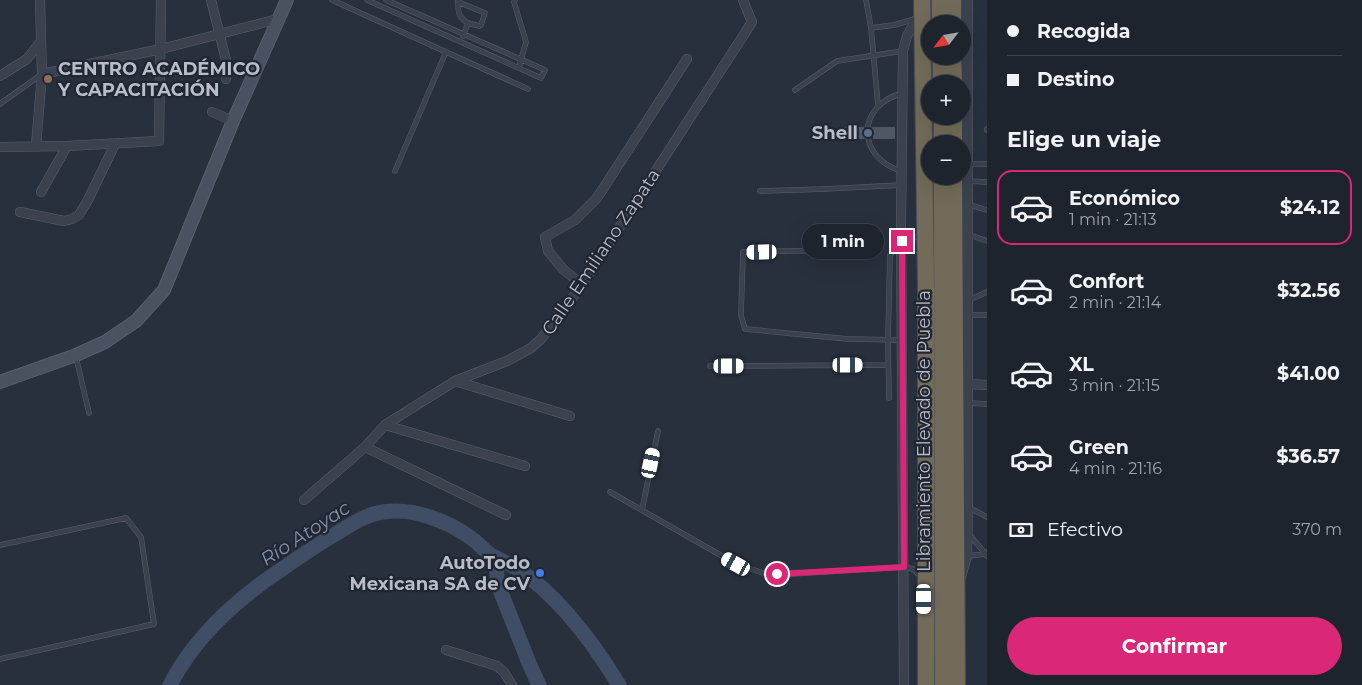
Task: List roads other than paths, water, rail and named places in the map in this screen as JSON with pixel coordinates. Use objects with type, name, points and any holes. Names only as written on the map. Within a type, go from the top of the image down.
[{"type":"highway","points":[[922,0],[926,685]]},
{"type":"highway","points":[[928,0],[930,135]]},
{"type":"highway","points":[[940,0],[940,15]]},
{"type":"highway","points":[[953,0],[953,15]]},
{"type":"highway","name":"Libramiento Elevado de Puebla","points":[[930,185],[934,470],[932,685]]},
{"type":"highway","name":"Libramiento Elevado de Puebla","points":[[942,185],[943,685]]},
{"type":"highway","points":[[957,685],[961,185]]},
{"type":"main road","points":[[0,382],[76,355],[105,342],[136,321],[164,290],[233,121],[287,0]]},
{"type":"street","points":[[36,146],[42,74],[40,0]]},
{"type":"street","points":[[0,147],[67,146],[160,141],[161,0]]},
{"type":"street","points":[[211,0],[228,64],[226,80]]},
{"type":"street","name":"Calle Emiliano Zapata","points":[[304,500],[365,447],[385,425],[455,381],[507,361],[531,348],[541,339],[582,285],[752,22],[743,0]]},
{"type":"street","points":[[915,0],[920,236],[925,261]]},
{"type":"street","points":[[967,0],[967,135]]},
{"type":"street","points":[[42,74],[161,49],[278,18]]},
{"type":"street","points":[[904,685],[903,51],[907,36],[916,19]]},
{"type":"street","points":[[0,76],[27,59],[41,41]]},
{"type":"street","points":[[582,285],[563,269],[548,250],[545,238],[576,220],[597,198],[687,59]]},
{"type":"street","points":[[212,112],[233,121]]},
{"type":"street","points":[[20,212],[64,221],[79,215],[115,144]]},
{"type":"street","points":[[42,192],[67,146]]},
{"type":"street","points":[[957,584],[965,564],[968,507],[967,204],[962,185]]},
{"type":"street","points":[[455,381],[570,416]]},
{"type":"street","points":[[968,384],[987,385]]},
{"type":"street","points":[[385,425],[525,466]]},
{"type":"street","points":[[365,447],[506,515]]},
{"type":"street","points":[[446,650],[488,662],[504,672],[512,685]]},
{"type":"lane","points":[[332,0],[528,89]]},
{"type":"lane","points":[[367,0],[541,78],[545,70],[386,0]]},
{"type":"lane","points":[[515,0],[526,42],[518,67]]},
{"type":"lane","points":[[866,0],[871,28],[878,105]]},
{"type":"lane","points":[[458,1],[484,13],[481,25],[468,23],[461,19],[459,15],[458,1]]},
{"type":"lane","points":[[871,28],[894,25],[916,19]]},
{"type":"lane","points":[[461,42],[468,23]]},
{"type":"lane","points":[[795,90],[837,61],[903,51]]},
{"type":"lane","points":[[395,171],[446,52]]},
{"type":"lane","points":[[0,104],[42,74]]},
{"type":"lane","points":[[903,93],[889,98],[878,105],[871,115],[868,128],[870,148],[883,163],[903,172]]},
{"type":"lane","points":[[971,164],[987,164]]},
{"type":"lane","points":[[971,180],[987,182]]},
{"type":"lane","points":[[760,190],[902,185]]},
{"type":"lane","points":[[967,204],[987,210]]},
{"type":"lane","points":[[967,235],[987,242]]},
{"type":"lane","points":[[889,398],[890,255],[902,241],[920,236]]},
{"type":"lane","points":[[840,250],[743,252],[741,315],[746,329],[848,339],[903,340]]},
{"type":"lane","points":[[968,300],[987,292]]},
{"type":"lane","points":[[968,315],[987,315]]},
{"type":"lane","points":[[76,355],[89,413]]},
{"type":"lane","points":[[710,366],[888,365]]},
{"type":"lane","points":[[968,403],[987,404]]},
{"type":"lane","points":[[642,510],[658,431]]},
{"type":"lane","points":[[610,492],[736,564],[763,573],[791,574],[904,567],[913,569],[920,574],[924,582],[924,633],[926,649]]},
{"type":"lane","points":[[968,507],[987,517]]},
{"type":"lane","points":[[0,545],[126,518],[141,537],[154,624],[0,659]]},
{"type":"lane","points":[[967,531],[986,554]]},
{"type":"lane","points":[[966,556],[986,554]]},
{"type":"waterway","name":"Río Atoyac","points":[[170,685],[180,667],[205,634],[251,591],[302,555],[356,521],[376,513],[394,511],[418,514],[452,526],[474,540],[491,555],[515,567],[533,580],[561,607],[587,637],[619,685]]},
{"type":"waterway","name":"Río Atoyac","points":[[495,557],[498,585],[539,685]]},
{"type":"place","name":"CENTRO ACADÉMICO Y CAPACITACIÓN","points":[[48,79]]},
{"type":"place","name":"Shell","points":[[868,133]]},
{"type":"place","name":"AutoTodo Mexicana SA de CV","points":[[540,573]]}]
